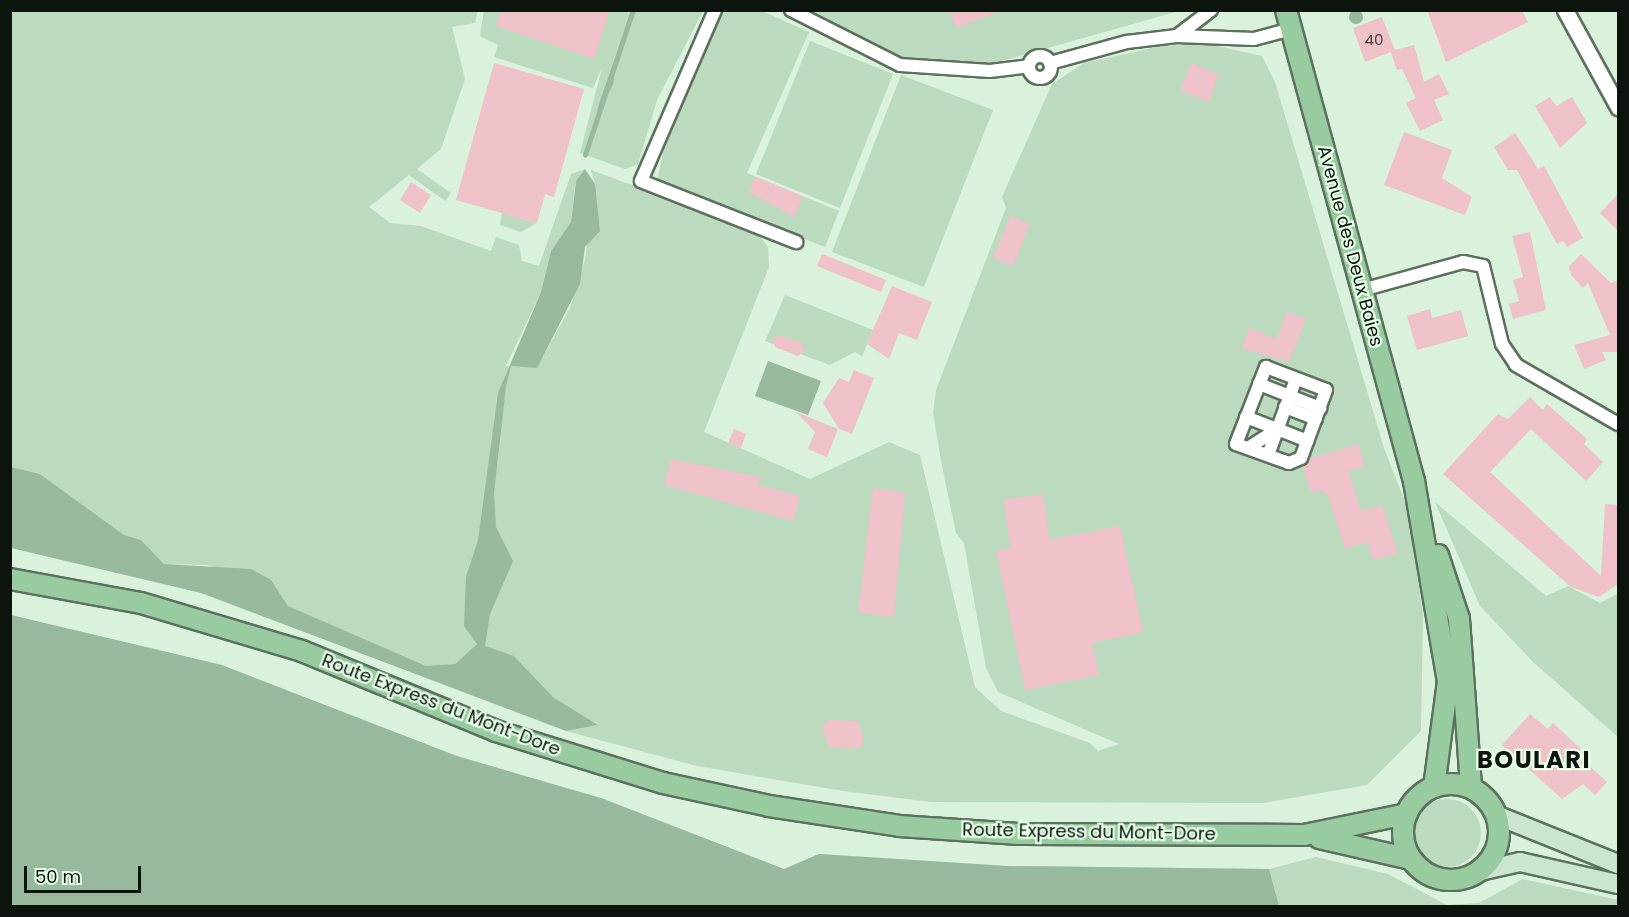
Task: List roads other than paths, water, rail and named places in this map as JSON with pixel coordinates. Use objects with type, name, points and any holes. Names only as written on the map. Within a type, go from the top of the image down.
[{"type":"main road","name":"Avenue des Deux Baies","points":[[1289,20],[1414,482],[1459,619],[1471,788]]},
{"type":"main road","name":"Avenue des Deux Baies","points":[[1414,482],[1448,681],[1434,787]]},
{"type":"main road","name":"Route Express du Mont-Dore","points":[[10,579],[141,603],[302,651],[496,731],[715,795],[899,826],[1019,834],[1304,835],[1407,814]]},
{"type":"main road","points":[[1618,864],[1497,815],[1471,788],[1434,787],[1407,814],[1403,829],[1411,859],[1424,872],[1448,880],[1520,862],[1618,884]]},
{"type":"main road","points":[[1480,871],[1494,855],[1500,836],[1497,815]]},
{"type":"main road","name":"Route Express du Mont-Dore","points":[[1304,835],[1411,859]]},
{"type":"street","points":[[715,10],[641,181],[796,242]]},
{"type":"street","points":[[791,10],[900,65],[990,71],[1029,66],[1032,76],[1043,78],[1050,63],[1126,42],[1177,36],[1254,39],[1289,20]]},
{"type":"street","points":[[1177,36],[1211,10]]},
{"type":"street","points":[[1565,10],[1618,107]]},
{"type":"street","points":[[1362,290],[1469,261],[1487,273],[1502,344],[1516,365],[1618,424]]},
{"type":"street","points":[[1266,367],[1326,390],[1301,458],[1289,463],[1236,444],[1259,384],[1266,367]]},
{"type":"street","points":[[1268,455],[1296,379]]},
{"type":"street","points":[[1259,384],[1288,401],[1318,413]]},
{"type":"street","points":[[1246,417],[1308,441]]},
{"type":"street","points":[[1248,448],[1277,429]]},
{"type":"waterway","points":[[585,155],[633,10]]},
{"type":"district","name":"BOULARI","points":[[1534,760]]}]
